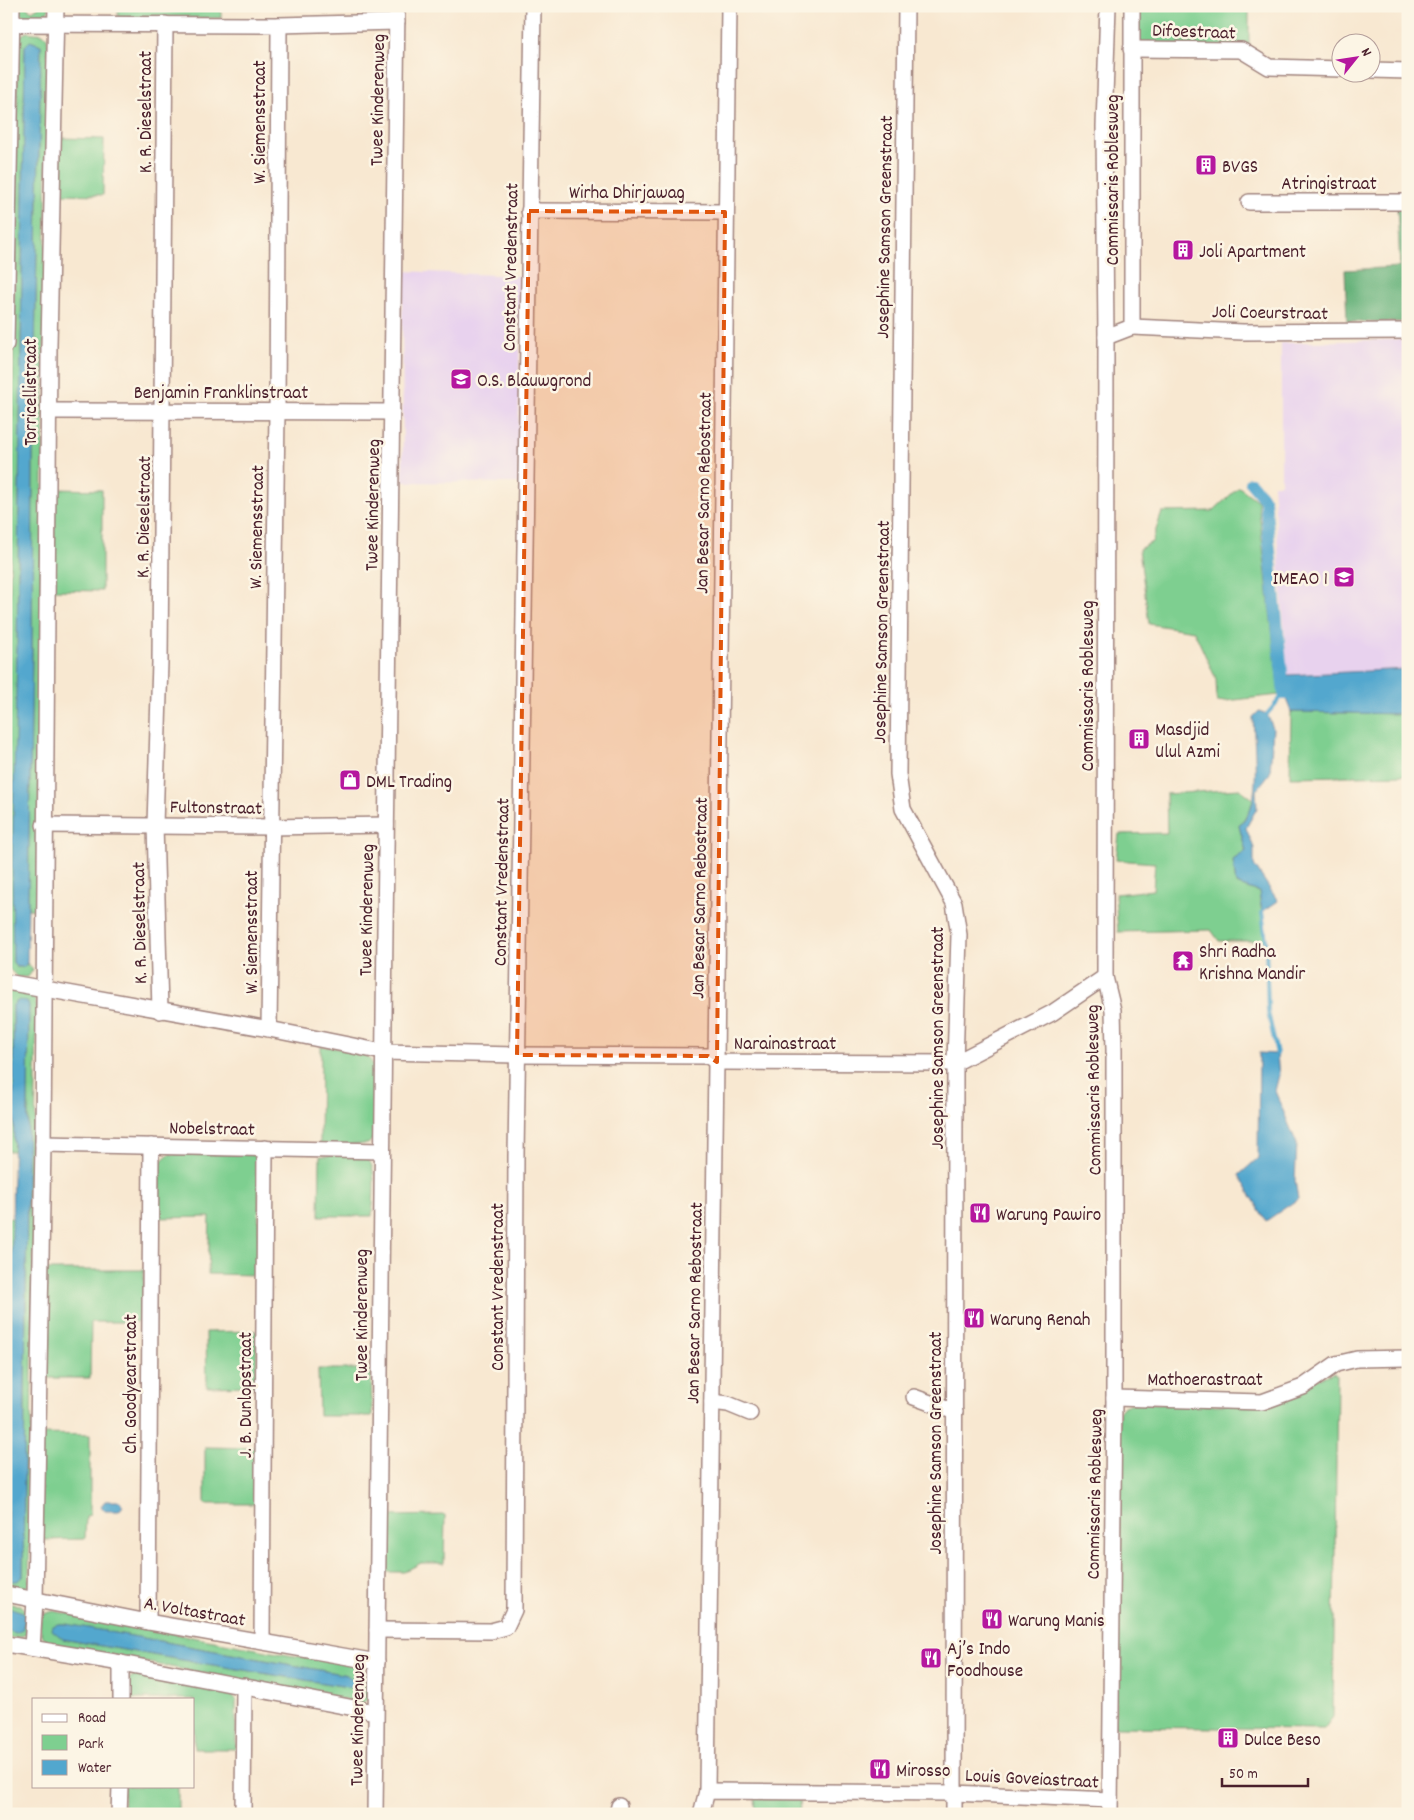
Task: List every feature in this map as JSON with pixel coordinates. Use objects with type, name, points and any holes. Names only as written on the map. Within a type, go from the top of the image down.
[{"type":"street","points":[[6,344],[9,24],[12,6]]},
{"type":"street","name":"Torricellistraat","points":[[32,1648],[36,1600],[43,1144],[44,825],[56,6]]},
{"type":"street","name":"Twee Kinderenweg","points":[[375,1814],[381,1151],[397,6]]},
{"type":"street","name":"Constant Vredenstraat","points":[[377,1630],[491,1631],[506,1626],[514,1610],[517,1055],[533,6]]},
{"type":"street","name":"Jan Besar Sarno Rebostraat","points":[[707,1791],[728,6]]},
{"type":"street","name":"Josephine Samson Greenstraat","points":[[906,6],[898,774],[903,809],[954,903],[959,935],[955,1063],[954,1814]]},
{"type":"street","name":"Commissaris Roblesweg","points":[[1108,6],[1104,126],[1106,337],[1105,977],[1113,1010],[1114,1050],[1114,1398],[1110,1807]]},
{"type":"street","name":"Commissaris Roblesweg","points":[[1132,6],[1132,327]]},
{"type":"street","points":[[9,24],[278,25],[397,22]]},
{"type":"street","name":"K. R. Dieselstraat","points":[[160,1011],[155,825],[160,662],[165,24]]},
{"type":"street","name":"W. Siemensstraat","points":[[269,1029],[270,827],[277,412],[278,25]]},
{"type":"street","name":"Difoestraat","points":[[1131,49],[1241,50],[1268,67],[1332,69]]},
{"type":"street","points":[[1382,70],[1408,70]]},
{"type":"street","name":"Atringistraat","points":[[1250,202],[1408,202]]},
{"type":"street","name":"Wirha Dhirjawag","points":[[530,211],[725,212]]},
{"type":"street","points":[[1106,337],[1132,327]]},
{"type":"street","name":"Joli Coeurstraat","points":[[1132,327],[1243,332],[1408,331]]},
{"type":"street","name":"Benjamin Franklinstraat","points":[[49,411],[392,412]]},
{"type":"street","name":"Fultonstraat","points":[[44,825],[270,827],[386,825]]},
{"type":"street","name":"Narainastraat","points":[[6,982],[269,1029],[383,1052],[708,1056],[717,1062],[955,1063],[1052,1012],[1105,977]]},
{"type":"street","name":"Nobelstraat","points":[[43,1144],[381,1151]]},
{"type":"street","name":"Ch. Goodyearstraat","points":[[148,1622],[151,1146]]},
{"type":"street","name":"J. B. Dunlopstraat","points":[[262,1641],[265,1148]]},
{"type":"street","name":"Mathoerastraat","points":[[1114,1398],[1262,1402],[1303,1387],[1336,1364],[1357,1359],[1408,1358]]},
{"type":"street","points":[[914,1398],[954,1412]]},
{"type":"street","points":[[712,1402],[728,1404],[750,1413]]},
{"type":"street","name":"A. Voltastraat","points":[[6,1594],[148,1622],[377,1662]]},
{"type":"street","points":[[6,1644],[121,1663],[376,1712]]},
{"type":"street","points":[[121,1663],[121,1698]]},
{"type":"street","points":[[243,1814],[244,1686]]},
{"type":"street","points":[[119,1814],[120,1788]]},
{"type":"street","points":[[701,1814],[707,1791]]},
{"type":"street","name":"Louis Goveiastraat","points":[[707,1791],[954,1793],[1110,1807]]},
{"type":"highlighted area","points":[[529,211],[725,212],[717,1062],[708,1056],[517,1055]]},
{"type":"shaded area","name":"O.S. Blauwgrond","points":[[402,271],[520,276],[518,483],[403,482]]},
{"type":"shaded area","name":"IMEAO 1","points":[[1408,339],[1408,669],[1288,675],[1273,484],[1281,484],[1281,343]]},
{"type":"green space","points":[[19,6],[25,6],[32,11],[40,6],[50,7],[41,17],[32,18],[19,13]]},
{"type":"green space","points":[[118,6],[221,6],[221,18],[118,18]]},
{"type":"green space","points":[[1137,6],[1249,6],[1249,50],[1137,43]]},
{"type":"green space","points":[[27,32],[43,34],[47,38],[48,44],[37,910],[28,909],[33,453],[41,45],[30,41],[25,46],[13,962],[16,967],[24,967],[27,963],[33,970],[28,977],[17,977],[6,966],[6,854],[18,41],[21,35]]},
{"type":"green space","points":[[60,138],[104,139],[103,195],[59,194]]},
{"type":"green space","points":[[1397,207],[1408,207],[1408,322],[1347,322],[1345,270],[1400,267]]},
{"type":"green space","points":[[1239,487],[1258,501],[1279,695],[1217,702],[1216,679],[1194,631],[1149,624],[1139,549],[1152,542],[1162,512],[1213,511]]},
{"type":"green space","points":[[55,489],[102,490],[102,591],[54,590]]},
{"type":"green space","points":[[1291,712],[1408,714],[1408,775],[1290,777]]},
{"type":"green space","points":[[1240,789],[1253,799],[1250,810],[1239,826],[1246,851],[1233,860],[1236,884],[1259,892],[1266,941],[1219,941],[1211,930],[1118,932],[1115,894],[1153,890],[1155,863],[1116,860],[1119,834],[1167,833],[1166,794]]},
{"type":"green space","points":[[15,991],[30,994],[34,998],[37,1007],[29,1584],[19,1590],[6,1590],[6,1576],[23,1577],[29,1006],[19,1000],[13,1005],[14,1151],[6,1151],[6,996],[10,992]]},
{"type":"green space","points":[[321,1046],[360,1053],[371,1061],[375,1073],[374,1134],[368,1144],[320,1145]]},
{"type":"green space","points":[[169,1154],[248,1154],[256,1156],[259,1160],[258,1275],[208,1274],[210,1217],[158,1218],[160,1167],[162,1160]]},
{"type":"green space","points":[[345,1155],[367,1159],[373,1169],[374,1177],[372,1216],[319,1216],[320,1156]]},
{"type":"green space","points":[[6,1218],[13,1218],[6,1576]]},
{"type":"green space","points":[[46,1270],[144,1270],[143,1322],[91,1322],[90,1378],[44,1378]]},
{"type":"green space","points":[[256,1331],[257,1386],[207,1387],[206,1332]]},
{"type":"green space","points":[[318,1369],[371,1369],[372,1416],[319,1416]]},
{"type":"green space","points":[[1335,1373],[1337,1376],[1333,1717],[1324,1729],[1115,1727],[1119,1412],[1124,1406],[1133,1403],[1223,1405]]},
{"type":"green space","points":[[41,1434],[90,1435],[90,1515],[86,1516],[85,1539],[41,1540]]},
{"type":"green space","points":[[205,1447],[258,1448],[259,1504],[205,1504]]},
{"type":"green space","points":[[445,1515],[444,1563],[421,1563],[404,1572],[386,1572],[386,1516]]},
{"type":"green space","points":[[10,1604],[21,1605],[29,1614],[26,1634],[14,1638],[6,1635],[6,1627],[9,1631],[6,1607]]},
{"type":"green space","points":[[54,1611],[288,1655],[357,1665],[367,1675],[368,1698],[363,1703],[52,1645],[41,1632],[40,1623],[43,1614]],"holes":[[[58,1624],[347,1675],[348,1687],[63,1639]]]},
{"type":"green space","points":[[141,1673],[226,1689],[236,1700],[236,1749],[195,1749],[195,1698],[125,1698],[127,1682]]},
{"type":"green space","points":[[124,1788],[178,1788],[178,1814],[123,1814]]},
{"type":"green space","points":[[755,1795],[799,1796],[800,1814],[756,1814]]},
{"type":"water","points":[[30,41],[41,45],[33,453],[32,651],[27,963],[24,967],[16,967],[13,962],[12,867],[17,651],[25,46]]},
{"type":"water","points":[[1408,669],[1408,714],[1291,712],[1284,694],[1288,675]]},
{"type":"water","points":[[1259,711],[1267,714],[1273,728],[1270,773],[1256,791],[1257,808],[1246,828],[1254,848],[1254,865],[1278,901],[1262,912],[1259,892],[1236,884],[1233,860],[1246,851],[1239,826],[1249,812],[1253,801],[1255,765],[1253,717]]},
{"type":"water","points":[[19,1000],[28,1002],[29,1006],[23,1577],[17,1581],[11,1581],[6,1576],[14,1117],[13,1005]]},
{"type":"water","points":[[1259,1053],[1277,1054],[1279,1075],[1275,1091],[1297,1144],[1295,1180],[1298,1199],[1266,1221],[1239,1175],[1258,1158]]},
{"type":"water","points":[[105,1501],[120,1501],[123,1506],[119,1511],[105,1511],[101,1506]]},
{"type":"water","points":[[11,1608],[23,1612],[26,1617],[22,1630],[16,1633],[9,1631],[6,1627],[6,1614]]},
{"type":"water","points":[[58,1624],[347,1675],[355,1682],[354,1685],[348,1687],[63,1639],[52,1630],[53,1626]]},
{"type":"waterway","points":[[1251,483],[1265,500],[1284,694],[1300,694]]},
{"type":"waterway","points":[[1267,714],[1284,694]]},
{"type":"waterway","points":[[1262,912],[1266,941],[1268,1012],[1277,1054]]},
{"type":"place","name":"BVGS","points":[[1206,165]]},
{"type":"place","name":"Joli Apartment","points":[[1183,250]]},
{"type":"place","name":"O.S. Blauwgrond","points":[[461,379]]},
{"type":"place","name":"IMEAO 1","points":[[1344,577]]},
{"type":"place","name":"Masdjid Ulul Azmi","points":[[1139,739]]},
{"type":"place","name":"DML Trading","points":[[350,780]]},
{"type":"place","name":"Shri Radha Krishna Mandir","points":[[1183,961]]},
{"type":"place","name":"Warung Pawiro","points":[[980,1213]]},
{"type":"place","name":"Warung Renah","points":[[974,1318]]},
{"type":"place","name":"Warung Manis","points":[[992,1619]]},
{"type":"place","name":"Aj’s Indo Foodhouse","points":[[931,1658]]},
{"type":"place","name":"Dulce Beso","points":[[1228,1738]]},
{"type":"place","name":"Mirosso","points":[[880,1769]]}]
